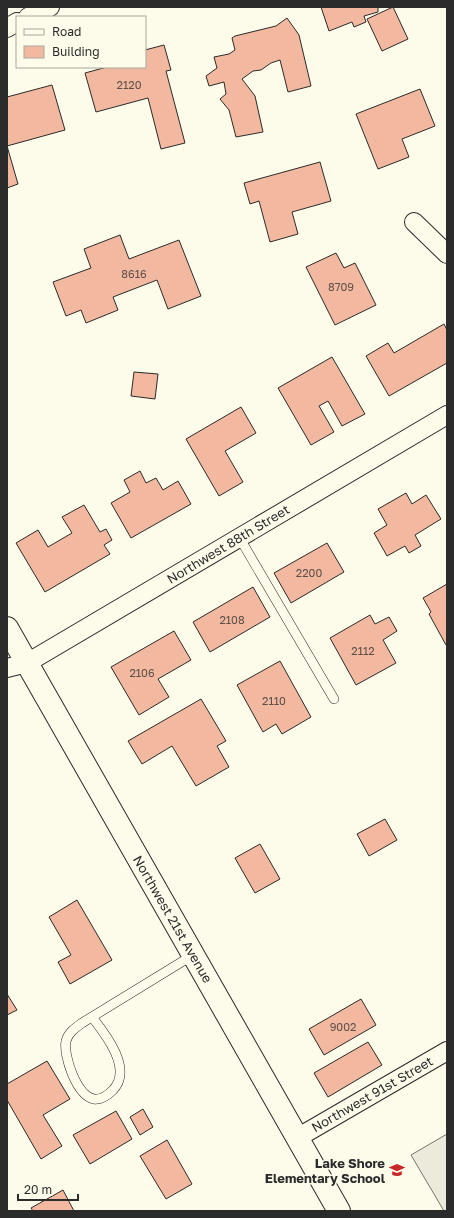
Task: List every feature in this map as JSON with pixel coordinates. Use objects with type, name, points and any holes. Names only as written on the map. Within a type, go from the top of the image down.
[{"type":"street","points":[[30,16],[50,7]]},
{"type":"street","points":[[7,28],[16,23]]},
{"type":"street","points":[[414,222],[447,254]]},
{"type":"street","name":"Northwest 88th Street","points":[[17,666],[447,415]]},
{"type":"street","name":"Northwest 21st Avenue","points":[[7,628],[17,666],[193,955],[338,1211]]},
{"type":"street","name":"Northwest 91st Street","points":[[298,1138],[447,1051]]},
{"type":"lane","points":[[239,537],[334,700]]},
{"type":"lane","points":[[92,1017],[114,1050],[120,1076],[118,1085],[110,1093],[101,1098],[94,1099],[86,1096],[72,1074],[65,1050],[66,1040],[70,1032],[92,1017],[193,955]]},
{"type":"shaded area","points":[[447,1134],[447,1211],[444,1211],[411,1155]]},
{"type":"building","points":[[321,7],[378,7],[378,12],[364,16],[366,22],[354,27],[352,22],[329,31]]},
{"type":"building","points":[[393,7],[408,39],[382,51],[367,19]]},
{"type":"building","points":[[287,18],[299,35],[311,86],[288,92],[280,60],[271,63],[261,70],[253,71],[242,79],[255,96],[263,132],[236,137],[229,110],[220,99],[226,94],[224,82],[209,86],[206,76],[217,68],[214,57],[229,54],[235,50],[232,38],[235,36],[276,26]]},
{"type":"building","points":[[164,45],[171,70],[166,71],[185,143],[161,149],[148,98],[96,112],[85,73],[103,68],[146,68],[146,50]]},
{"type":"building","points":[[52,85],[65,130],[7,146],[7,97]]},
{"type":"building","points":[[420,89],[435,126],[402,139],[409,157],[378,169],[356,114]]},
{"type":"building","points":[[7,146],[18,184],[7,188]]},
{"type":"building","points":[[320,162],[331,201],[292,212],[298,234],[270,242],[259,201],[250,204],[244,183]]},
{"type":"building","points":[[120,235],[129,259],[179,240],[201,296],[168,309],[157,280],[113,297],[118,310],[86,323],[81,310],[66,316],[53,282],[91,268],[84,249]]},
{"type":"building","points":[[336,253],[344,268],[355,263],[376,305],[335,325],[306,267]]},
{"type":"building","points":[[444,324],[447,330],[447,363],[389,396],[366,356],[388,343],[394,353]]},
{"type":"building","points":[[332,357],[365,414],[342,426],[328,401],[319,406],[334,432],[311,445],[278,388]]},
{"type":"building","points":[[134,372],[158,374],[155,399],[131,396]]},
{"type":"building","points":[[241,407],[256,433],[225,451],[243,482],[219,496],[186,439]]},
{"type":"building","points":[[140,471],[146,483],[156,478],[163,490],[178,481],[191,504],[131,538],[111,503],[130,492],[124,480]]},
{"type":"building","points":[[406,493],[412,504],[426,495],[441,519],[415,535],[421,546],[409,553],[405,546],[387,556],[374,533],[387,525],[378,509]]},
{"type":"building","points":[[84,505],[100,532],[106,529],[112,540],[104,545],[110,554],[45,592],[16,543],[38,530],[48,547],[72,533],[62,517]]},
{"type":"building","points":[[327,543],[344,572],[291,603],[274,573]]},
{"type":"building","points":[[447,584],[446,645],[429,614],[431,612],[423,598]]},
{"type":"building","points":[[253,587],[270,617],[210,652],[193,622]]},
{"type":"building","points":[[370,615],[375,624],[389,617],[397,631],[383,640],[396,663],[356,685],[330,638]]},
{"type":"building","points":[[174,631],[191,660],[158,679],[169,697],[139,715],[111,667]]},
{"type":"building","points":[[280,661],[311,717],[282,734],[276,724],[263,732],[237,685]]},
{"type":"building","points":[[201,699],[226,741],[217,746],[229,767],[196,786],[172,746],[142,764],[128,741]]},
{"type":"building","points":[[385,819],[397,840],[369,856],[357,834]]},
{"type":"building","points":[[260,844],[280,879],[255,893],[235,858]]},
{"type":"building","points":[[77,900],[112,960],[70,984],[58,962],[71,955],[49,917]]},
{"type":"building","points":[[7,994],[17,1010],[7,1015]]},
{"type":"building","points":[[361,999],[376,1025],[324,1055],[309,1029]]},
{"type":"building","points":[[368,1042],[382,1065],[328,1097],[314,1073]]},
{"type":"building","points":[[47,1061],[70,1099],[43,1115],[62,1146],[41,1159],[7,1100],[7,1084]]},
{"type":"building","points":[[143,1109],[153,1127],[140,1135],[130,1117]]},
{"type":"building","points":[[116,1111],[132,1139],[90,1164],[73,1135]]},
{"type":"building","points":[[167,1140],[192,1184],[166,1199],[140,1156]]},
{"type":"building","points":[[63,1190],[74,1211],[33,1211],[31,1208]]},
{"type":"place","name":"Lake Shore Elementary School","points":[[397,1170]]}]
